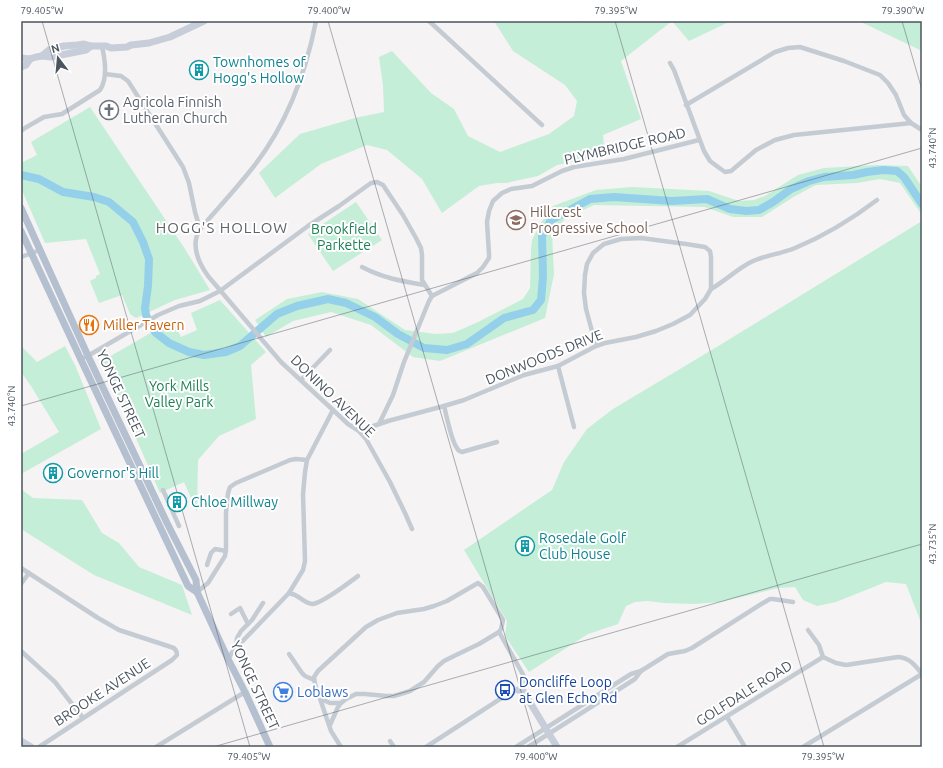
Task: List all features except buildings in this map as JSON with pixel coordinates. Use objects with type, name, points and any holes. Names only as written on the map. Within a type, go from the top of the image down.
[{"type":"main road","points":[[21,58],[30,59],[42,56],[51,57],[86,50],[91,46],[104,46],[111,48],[128,47],[131,45],[149,43],[170,37],[204,21]]},
{"type":"main road","points":[[21,67],[26,65],[30,59]]},
{"type":"main road","name":"YONGE STREET","points":[[21,208],[88,356],[196,580],[197,592],[270,747]]},
{"type":"main road","name":"YONGE STREET","points":[[21,231],[188,586],[197,592]]},
{"type":"main road","points":[[518,690],[523,691],[557,747]]},
{"type":"main road","points":[[21,741],[31,747]]},
{"type":"street","points":[[200,229],[255,166],[277,132],[301,75],[316,21]]},
{"type":"street","points":[[429,21],[542,124]]},
{"type":"street","points":[[21,132],[42,118],[62,114],[100,90],[105,79],[104,46]]},
{"type":"street","points":[[686,105],[775,52],[788,48],[800,47],[844,61],[880,75],[888,83],[896,95],[904,115],[911,123],[922,130]]},
{"type":"street","points":[[670,63],[674,70],[704,151],[710,161],[725,172],[731,171],[756,150],[775,140],[794,135],[911,123]]},
{"type":"street","points":[[105,74],[121,76],[128,81],[177,157],[187,176],[200,229]]},
{"type":"street","name":"PLYMBRIDGE ROAD","points":[[432,296],[468,278],[483,268],[489,254],[487,222],[489,211],[494,201],[502,193],[511,189],[532,186],[562,171],[574,167],[624,159],[700,140]]},
{"type":"street","points":[[81,359],[158,315],[179,306],[200,301],[220,291],[308,226],[371,183],[377,182],[383,185],[403,215],[421,248],[422,280],[432,296],[418,325],[393,395],[380,424]]},
{"type":"street","name":"DONWOODS DRIVE","points":[[359,432],[380,424],[444,406],[484,392],[504,382],[524,375],[558,366],[596,346],[636,337],[673,324],[690,315],[711,290],[734,272],[765,256],[794,248],[830,231],[877,200]]},
{"type":"street","name":"DONINO AVENUE","points":[[200,229],[195,241],[196,253],[204,271],[281,362],[366,439],[390,482],[412,529]]},
{"type":"street","points":[[596,346],[586,309],[584,292],[588,264],[593,253],[604,244],[621,239],[641,238],[705,247],[710,251],[711,257],[711,290]]},
{"type":"street","points":[[21,257],[40,250]]},
{"type":"street","points":[[362,267],[387,278],[424,285]]},
{"type":"street","points":[[301,380],[330,350]]},
{"type":"street","points":[[558,366],[574,427]]},
{"type":"street","points":[[444,406],[454,441],[459,451],[462,452],[497,442]]},
{"type":"street","points":[[228,659],[233,651],[289,593],[303,570],[305,561],[303,494],[304,472],[307,460],[333,410]]},
{"type":"street","points":[[197,592],[208,583],[222,561],[226,551],[226,512],[230,487],[290,460],[307,460]]},
{"type":"street","points":[[163,490],[179,526]]},
{"type":"street","points":[[152,510],[169,502]]},
{"type":"street","points":[[207,565],[211,553],[215,549],[226,551]]},
{"type":"street","points":[[21,568],[29,573],[21,584]]},
{"type":"street","name":"BROOKE AVENUE","points":[[29,573],[119,630],[173,648],[177,654],[172,660],[38,747]]},
{"type":"street","points":[[289,593],[311,604],[327,597],[358,576]]},
{"type":"street","points":[[330,725],[341,703],[346,699],[356,694],[394,696],[406,693],[424,682],[444,661],[479,644],[499,632],[503,620],[483,587],[478,583],[434,606],[393,614],[374,622],[363,630],[318,671],[315,675],[315,684],[334,736],[341,747]]},
{"type":"street","points":[[516,747],[547,731],[635,679],[641,671],[668,654],[685,651],[692,648],[767,600],[774,599],[793,602]]},
{"type":"street","points":[[236,648],[237,638],[240,631],[254,618],[263,603]]},
{"type":"street","points":[[231,614],[240,608],[248,624]]},
{"type":"street","points":[[802,747],[922,674],[914,664],[905,658],[846,665],[840,664],[823,657],[819,645],[808,630]]},
{"type":"street","points":[[426,747],[524,685],[524,678],[499,632]]},
{"type":"street","points":[[21,651],[55,682],[84,718]]},
{"type":"street","points":[[289,654],[302,673],[314,680]]},
{"type":"street","name":"GOLFDALE ROAD","points":[[677,747],[823,657]]},
{"type":"street","points":[[156,747],[245,692]]},
{"type":"street","points":[[321,700],[330,703],[341,703]]},
{"type":"street","points":[[727,717],[745,747]]},
{"type":"street","points":[[528,747],[547,731]]},
{"type":"street","points":[[390,741],[394,747]]},
{"type":"green space","points":[[494,21],[576,21],[579,23],[581,21],[672,21],[621,61],[641,119],[603,135],[605,155],[557,165],[538,176],[506,183],[479,186],[442,213],[422,179],[387,150],[367,145],[321,164],[275,198],[259,173],[300,134],[355,118],[384,112],[383,86],[379,57],[392,51],[431,93],[454,109],[468,136],[500,152],[549,134],[574,116],[577,101],[565,85],[513,51]]},
{"type":"green space","points":[[672,21],[731,21],[689,41]]},
{"type":"green space","points":[[859,21],[922,21],[922,51]]},
{"type":"green space","points":[[90,107],[185,249],[210,290],[175,300],[136,318],[130,314],[122,295],[99,303],[90,281],[100,274],[86,239],[45,243],[21,188],[21,163],[37,155],[31,142]]},
{"type":"green space","points":[[877,165],[908,166],[922,187],[922,215],[900,183],[880,179],[857,183],[816,185],[795,196],[762,217],[733,217],[705,207],[594,205],[566,218],[552,233],[554,274],[545,318],[440,361],[413,357],[371,325],[331,312],[293,321],[266,337],[255,320],[287,299],[322,292],[358,299],[405,330],[436,334],[453,333],[523,299],[530,288],[532,240],[540,224],[553,206],[596,190],[632,187],[709,191],[739,201],[754,200],[765,196],[798,175],[824,168]]},
{"type":"green space","name":"Brookfield Parkette","points":[[356,202],[382,240],[333,271],[308,234]]},
{"type":"green space","points":[[922,221],[922,625],[906,584],[886,582],[836,602],[817,606],[803,600],[795,587],[778,588],[721,602],[694,604],[647,601],[635,602],[626,606],[618,624],[588,634],[529,672],[505,636],[507,621],[464,550],[552,490],[564,462],[587,429],[613,409]]},
{"type":"green space","name":"York Mills Valley Park","points":[[220,300],[266,352],[251,365],[256,419],[219,436],[198,460],[197,512],[184,482],[160,493],[102,361],[173,320],[181,337],[197,330],[191,313]]},
{"type":"green space","points":[[21,346],[37,362],[65,346],[75,365],[101,429],[21,474],[21,454],[59,432],[21,372]]},
{"type":"green space","points":[[21,489],[33,498],[82,500],[102,533],[119,543],[139,567],[182,585],[192,615],[94,575],[21,529]]},
{"type":"waterway","points":[[21,175],[39,179],[63,192],[94,197],[109,202],[133,222],[143,242],[149,259],[148,286],[145,308],[146,315],[155,332],[169,343],[189,352],[204,355],[226,352],[240,346],[277,314],[297,306],[328,299],[346,303],[375,317],[398,334],[424,348],[447,350],[467,344],[504,318],[533,310],[541,300],[543,277],[542,236],[551,220],[590,199],[614,197],[672,201],[707,199],[730,209],[746,211],[759,210],[791,189],[809,181],[824,177],[853,175],[883,170],[897,171],[904,177],[922,204]]},
{"type":"place","name":"Townhomes of Hogg's Hollow","points":[[199,70]]},
{"type":"place","name":"Agricola Finnish Lutheran Church","points":[[109,110]]},
{"type":"place","name":"Hillcrest Progressive School","points":[[516,220]]},
{"type":"place","name":"Miller Tavern","points":[[89,325]]},
{"type":"place","name":"Governor's Hill","points":[[53,473]]},
{"type":"place","name":"Chloe Millway","points":[[177,502]]},
{"type":"place","name":"Rosedale Golf Club House","points":[[525,546]]},
{"type":"place","name":"Doncliffe Loop at Glen Echo Rd","points":[[505,690]]},
{"type":"place","name":"Loblaws","points":[[283,692]]},
{"type":"district","name":"HOGG'S HOLLOW","points":[[222,227]]}]
